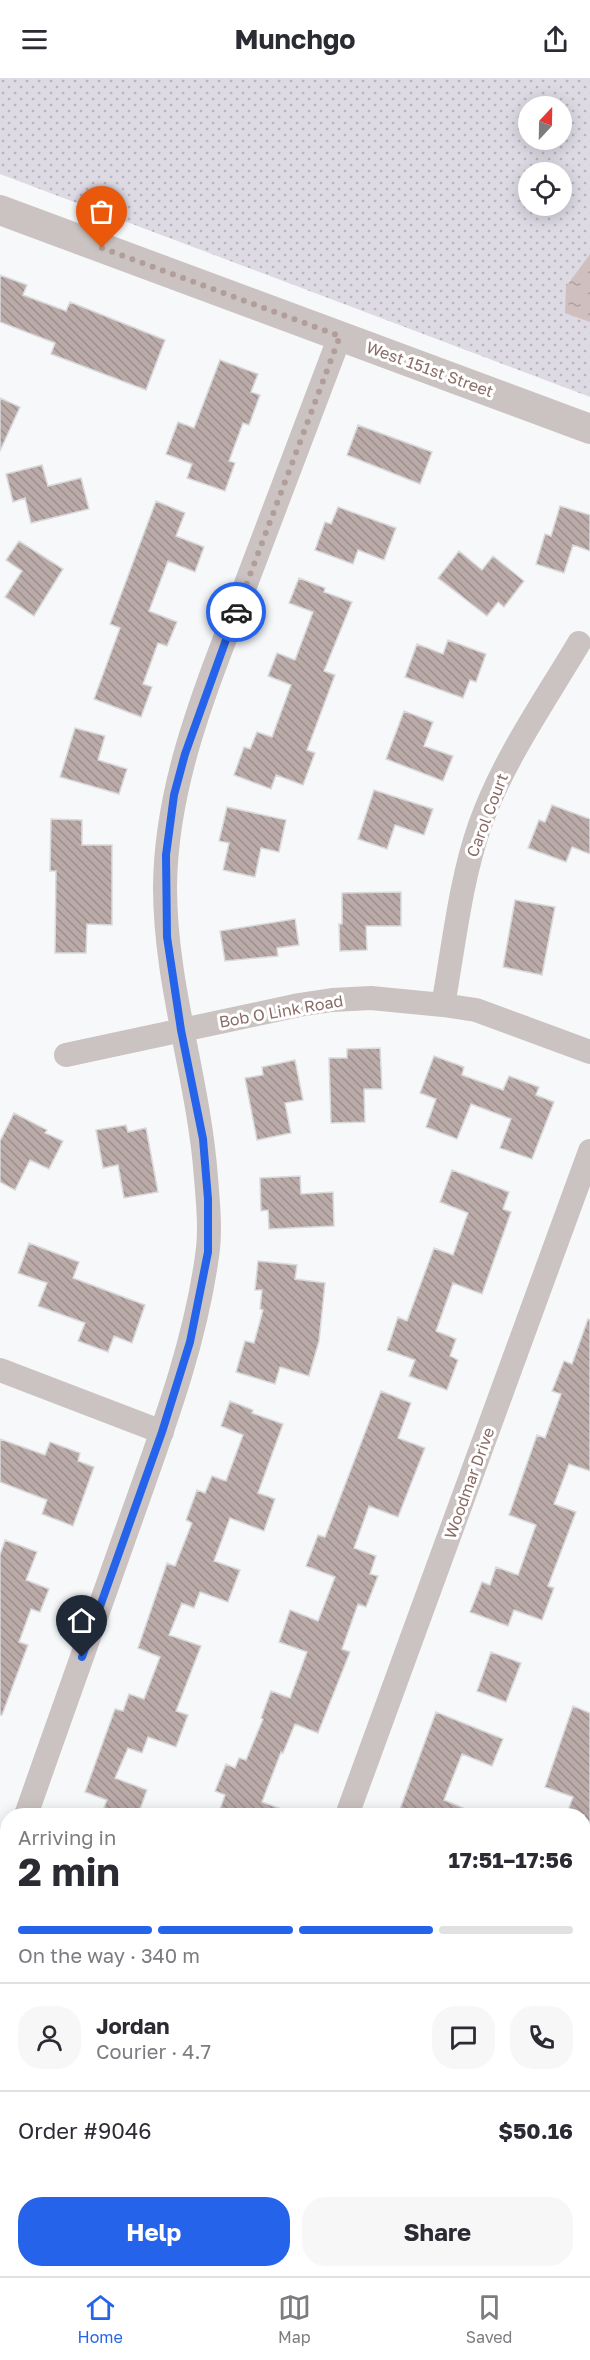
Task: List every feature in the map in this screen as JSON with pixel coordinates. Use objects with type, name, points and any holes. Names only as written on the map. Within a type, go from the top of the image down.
[{"type":"street","name":"West 151st Street","points":[[0,210],[590,429]]},
{"type":"street","points":[[28,1808],[162,1432],[190,1342],[208,1252],[208,1199],[203,1139],[181,1030],[167,937],[165,890],[167,845],[179,776],[217,661],[340,336]]},
{"type":"street","name":"Carol Court","points":[[443,1005],[465,883],[480,826],[492,793],[510,758],[579,643]]},
{"type":"street","name":"Bob O Link Road","points":[[66,1055],[332,1000],[371,998],[476,1010],[590,1052]]},
{"type":"street","name":"Woodmar Drive","points":[[350,1808],[590,1151]]},
{"type":"street","points":[[0,1370],[162,1432]]},
{"type":"shaded area","points":[[0,78],[590,78],[590,397],[0,174]]},
{"type":"water","points":[[590,254],[590,322],[565,313],[566,287]]},
{"type":"building","points":[[0,275],[27,285],[23,295],[66,311],[70,302],[165,340],[146,390],[51,354],[55,343],[0,322]]},
{"type":"building","points":[[220,360],[258,374],[251,392],[260,395],[249,425],[243,423],[229,461],[235,463],[225,491],[187,478],[192,464],[166,454],[178,422],[194,428]]},
{"type":"building","points":[[0,398],[20,407],[0,451]]},
{"type":"building","points":[[358,425],[432,452],[420,484],[347,455]]},
{"type":"building","points":[[42,465],[48,486],[81,478],[89,509],[31,523],[25,498],[13,502],[6,474]]},
{"type":"building","points":[[156,501],[185,513],[176,536],[204,547],[195,572],[168,561],[149,611],[177,622],[167,646],[158,643],[143,684],[152,687],[141,717],[94,699],[120,628],[110,624]]},
{"type":"building","points":[[560,506],[590,515],[590,551],[573,545],[564,573],[536,564],[545,534],[551,536]]},
{"type":"building","points":[[338,507],[396,528],[384,560],[358,550],[353,564],[315,550],[325,522],[331,524]]},
{"type":"building","points":[[19,541],[63,569],[34,616],[5,597],[22,571],[6,560]]},
{"type":"building","points":[[459,551],[482,570],[493,556],[524,581],[504,607],[498,602],[487,616],[438,578]]},
{"type":"building","points":[[299,578],[325,588],[324,592],[352,602],[324,671],[335,675],[307,750],[315,753],[303,785],[276,775],[271,789],[234,775],[244,747],[250,749],[257,732],[272,737],[291,685],[268,676],[277,653],[295,660],[313,612],[289,603]]},
{"type":"building","points":[[448,640],[486,654],[476,682],[470,680],[463,698],[405,677],[417,644],[443,654]]},
{"type":"building","points":[[404,711],[433,722],[424,746],[453,756],[443,781],[386,759]]},
{"type":"building","points":[[75,728],[105,736],[98,760],[127,769],[119,794],[60,777]]},
{"type":"building","points":[[374,790],[433,809],[424,835],[395,825],[387,849],[358,839]]},
{"type":"building","points":[[552,805],[590,819],[590,854],[572,847],[566,862],[528,848],[539,820],[545,822]]},
{"type":"building","points":[[227,807],[286,820],[279,852],[261,848],[255,877],[223,870],[229,843],[219,841]]},
{"type":"building","points":[[51,819],[82,820],[82,845],[112,845],[112,925],[87,924],[86,953],[55,953],[56,871],[50,871]]},
{"type":"building","points":[[401,892],[401,926],[366,926],[367,950],[340,951],[339,924],[342,924],[342,893]]},
{"type":"building","points":[[515,900],[555,907],[542,975],[503,967]]},
{"type":"building","points":[[295,919],[299,945],[277,948],[278,956],[225,961],[220,931]]},
{"type":"building","points":[[380,1048],[382,1089],[364,1089],[365,1122],[331,1123],[329,1058],[347,1058],[347,1049]]},
{"type":"building","points":[[434,1056],[464,1067],[462,1075],[503,1090],[509,1076],[539,1087],[536,1095],[554,1102],[532,1159],[500,1148],[511,1119],[471,1104],[457,1139],[426,1127],[436,1099],[420,1093]]},
{"type":"building","points":[[295,1060],[303,1100],[285,1103],[291,1133],[257,1140],[245,1078],[263,1075],[262,1067]]},
{"type":"building","points":[[14,1113],[47,1130],[45,1133],[63,1141],[49,1169],[30,1160],[15,1190],[0,1182],[0,1141]]},
{"type":"building","points":[[126,1125],[128,1132],[146,1128],[158,1192],[124,1198],[118,1165],[103,1168],[96,1130]]},
{"type":"building","points":[[452,1170],[509,1192],[503,1209],[511,1212],[482,1294],[453,1283],[436,1331],[456,1339],[450,1356],[458,1360],[447,1390],[409,1376],[415,1360],[387,1350],[398,1317],[407,1321],[434,1248],[453,1255],[468,1213],[440,1202]]},
{"type":"building","points":[[300,1176],[301,1194],[333,1192],[334,1226],[269,1229],[268,1210],[261,1211],[260,1178]]},
{"type":"building","points":[[29,1243],[79,1262],[73,1278],[145,1305],[132,1343],[114,1336],[108,1352],[78,1341],[85,1323],[38,1306],[47,1283],[18,1273]]},
{"type":"building","points":[[258,1261],[297,1265],[295,1279],[325,1283],[319,1341],[309,1376],[280,1367],[275,1384],[236,1372],[245,1341],[254,1343],[263,1310],[260,1309],[262,1290],[255,1290]]},
{"type":"building","points":[[588,1319],[590,1320],[590,1471],[569,1464],[554,1504],[576,1512],[548,1586],[554,1588],[542,1620],[514,1610],[508,1626],[470,1612],[482,1582],[490,1585],[496,1567],[518,1575],[536,1525],[509,1515],[537,1435],[545,1438],[561,1394],[552,1391],[564,1361],[572,1364]]},
{"type":"building","points":[[381,1391],[411,1403],[398,1438],[425,1448],[398,1517],[369,1506],[354,1548],[376,1556],[370,1574],[378,1576],[366,1607],[358,1604],[342,1649],[350,1652],[318,1733],[295,1724],[283,1753],[281,1752],[262,1802],[279,1808],[220,1808],[225,1795],[215,1791],[226,1764],[235,1768],[239,1758],[246,1760],[263,1719],[261,1718],[271,1691],[290,1698],[307,1652],[279,1642],[290,1610],[318,1621],[335,1577],[306,1566],[318,1535],[325,1537]]},
{"type":"building","points":[[230,1401],[253,1410],[252,1413],[283,1424],[258,1493],[275,1499],[264,1531],[230,1518],[214,1561],[240,1570],[228,1602],[200,1592],[194,1608],[182,1603],[169,1635],[201,1646],[176,1711],[188,1715],[176,1747],[148,1737],[142,1753],[128,1748],[115,1778],[147,1790],[141,1808],[104,1808],[107,1800],[85,1792],[115,1709],[123,1711],[129,1694],[144,1699],[160,1657],[138,1648],[167,1563],[175,1566],[192,1523],[186,1520],[197,1490],[205,1493],[212,1476],[226,1481],[243,1435],[221,1426]]},
{"type":"building","points":[[0,1439],[45,1455],[50,1442],[80,1453],[78,1461],[94,1467],[73,1526],[42,1514],[47,1500],[0,1482]]},
{"type":"building","points":[[5,1540],[37,1552],[26,1580],[49,1589],[40,1612],[31,1609],[19,1642],[28,1645],[2,1715],[0,1715],[0,1555]]},
{"type":"building","points":[[491,1652],[521,1663],[506,1702],[477,1691]]},
{"type":"building","points":[[573,1706],[590,1713],[590,1808],[569,1808],[573,1797],[545,1787]]},
{"type":"building","points":[[436,1712],[503,1739],[492,1766],[462,1754],[444,1800],[463,1808],[400,1808]]},
{"type":"way so far","points":[[102,248],[340,336],[236,612]]},
{"type":"route","points":[[82,1657],[162,1432],[190,1342],[208,1252],[208,1199],[203,1139],[181,1030],[167,937],[166,855],[174,795],[185,754],[236,612]]}]
